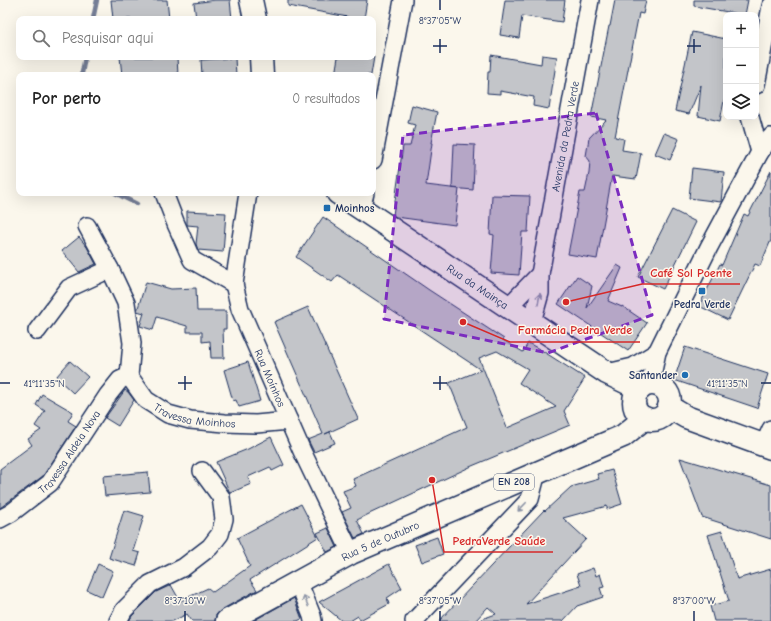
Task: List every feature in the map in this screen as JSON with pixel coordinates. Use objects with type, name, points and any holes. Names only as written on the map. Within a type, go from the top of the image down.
[{"type":"main road","points":[[251,0],[254,16]]},
{"type":"main road","points":[[261,60],[262,72]]},
{"type":"main road","name":"Rua da Mainça","points":[[347,196],[363,201],[508,307],[607,373],[645,387]]},
{"type":"main road","points":[[656,385],[665,390],[670,401],[669,407],[662,416],[657,419],[645,418],[640,415],[634,404],[636,394],[645,387],[656,385]]},
{"type":"main road","points":[[669,407],[686,417],[769,441]]},
{"type":"main road","name":"Rua 5 de Outubro","points":[[227,621],[351,553],[536,472],[623,436],[645,418]]},
{"type":"street","points":[[376,142],[403,0]]},
{"type":"street","name":"Avenida da Pedra Verde","points":[[532,322],[540,293],[540,274],[590,0]]},
{"type":"street","points":[[756,84],[766,62],[771,6]]},
{"type":"street","points":[[751,120],[760,152]]},
{"type":"street","points":[[645,387],[657,352],[709,247],[760,152],[771,136]]},
{"type":"street","points":[[165,196],[192,260],[234,284]]},
{"type":"street","name":"Rua Moínhos","points":[[248,196],[234,284],[240,309],[290,421],[302,452],[351,553]]},
{"type":"street","points":[[87,226],[126,303],[132,343],[129,376]]},
{"type":"street","points":[[38,331],[69,288],[110,269]]},
{"type":"street","points":[[508,307],[540,274]]},
{"type":"street","points":[[607,373],[633,367],[657,352]]},
{"type":"street","name":"Travessa Moinhos","points":[[129,376],[146,400],[168,414],[190,420],[240,424],[290,421]]},
{"type":"street","name":"Travessa Aldeia Nova","points":[[0,519],[11,513],[50,483],[108,395],[120,380],[129,376]]},
{"type":"street","points":[[118,621],[124,610],[150,584],[184,567],[210,547],[220,534],[224,519],[221,497],[202,471]]},
{"type":"street","points":[[414,621],[530,499],[536,472]]},
{"type":"street","points":[[298,581],[313,621]]},
{"type":"highlighted area","points":[[596,113],[652,315],[548,353],[384,319],[403,135]]},
{"type":"building","points":[[111,0],[167,0],[169,16],[113,16]]},
{"type":"building","points":[[215,0],[230,0],[232,16],[196,16],[194,3]]},
{"type":"building","points":[[288,0],[367,0],[364,16],[343,16],[288,6]]},
{"type":"building","points":[[505,0],[565,0],[562,22],[522,16],[519,38],[500,35]]},
{"type":"building","points":[[615,0],[646,0],[643,14],[639,13],[615,137],[624,139],[622,150],[641,153],[636,179],[612,176],[597,259],[568,254],[580,192],[585,192],[589,173],[590,161],[586,156],[589,138],[606,120],[591,117]]},
{"type":"building","points":[[694,0],[748,0],[746,12],[728,12],[694,6]]},
{"type":"building","points":[[692,32],[723,38],[723,106],[720,121],[698,116],[701,85],[689,114],[675,111]]},
{"type":"building","points":[[491,55],[541,64],[542,55],[557,57],[549,109],[533,106],[534,97],[500,91],[500,94],[487,93],[488,72],[490,72]]},
{"type":"building","points":[[120,60],[177,60],[178,72],[122,72]]},
{"type":"building","points":[[201,60],[235,60],[236,72],[202,72]]},
{"type":"building","points":[[338,60],[374,60],[372,72],[336,72]]},
{"type":"building","points":[[412,105],[437,112],[431,143],[426,185],[459,189],[455,225],[396,217],[393,215],[403,146],[410,146],[415,125],[408,123]]},
{"type":"building","points":[[664,133],[679,139],[670,160],[655,154]]},
{"type":"building","points":[[454,144],[475,145],[473,190],[452,188]]},
{"type":"building","points":[[692,168],[724,172],[721,202],[689,198]]},
{"type":"building","points":[[771,171],[771,240],[760,266],[755,264],[728,320],[699,306],[720,264],[722,265],[744,214],[748,216]]},
{"type":"building","points":[[492,195],[530,196],[528,232],[522,232],[519,275],[491,273],[494,235],[490,234]]},
{"type":"building","points":[[672,210],[696,222],[663,289],[638,277]]},
{"type":"building","points":[[187,211],[226,213],[223,252],[198,250],[196,244],[198,226],[187,225]]},
{"type":"building","points":[[323,217],[429,290],[504,339],[503,340],[523,352],[528,343],[541,350],[585,378],[564,411],[570,425],[472,466],[357,520],[364,534],[355,538],[342,512],[351,508],[343,491],[356,486],[353,479],[467,427],[449,383],[481,370],[338,275],[332,282],[296,257]],"holes":[[[497,351],[528,369],[519,383],[556,407],[507,428],[479,358]]]},
{"type":"building","points":[[79,237],[87,247],[96,264],[79,272],[62,251]]},
{"type":"building","points":[[617,265],[622,268],[608,301],[622,306],[647,323],[628,351],[558,304],[577,276],[592,286],[587,308]]},
{"type":"building","points":[[146,282],[171,289],[196,288],[197,311],[226,311],[226,329],[223,329],[224,358],[211,358],[210,341],[202,342],[202,332],[187,332],[187,326],[157,317],[153,330],[140,326],[144,313],[137,311]]},
{"type":"building","points":[[308,307],[358,419],[325,434],[330,432],[335,443],[314,452],[308,440],[323,434],[274,322]]},
{"type":"building","points":[[685,347],[768,374],[757,408],[674,380]]},
{"type":"building","points":[[70,361],[88,377],[73,393],[56,377]]},
{"type":"building","points":[[248,362],[260,401],[239,407],[236,400],[233,401],[224,370]]},
{"type":"building","points":[[125,390],[134,400],[118,426],[105,418]]},
{"type":"building","points":[[42,394],[73,412],[68,421],[76,426],[43,476],[0,508],[0,469],[32,445],[28,439],[41,430],[35,426],[45,411],[36,405]]},
{"type":"building","points":[[271,437],[284,465],[272,471],[270,467],[248,477],[251,484],[230,493],[216,462],[248,449]]},
{"type":"building","points":[[680,458],[771,485],[771,539],[702,517]]},
{"type":"building","points":[[612,470],[622,504],[607,509],[607,506],[563,518],[586,539],[526,604],[581,586],[577,574],[593,568],[596,576],[600,574],[604,587],[600,588],[603,597],[577,606],[563,621],[482,621],[482,619],[496,614],[488,607],[475,621],[439,621],[544,510],[545,511],[571,487],[599,479],[597,474]]},
{"type":"building","points":[[148,472],[150,492],[105,496],[103,476]]},
{"type":"building","points":[[301,504],[318,537],[250,580],[257,590],[221,610],[216,615],[215,621],[192,621],[187,614],[173,621],[129,621],[132,616],[156,592],[171,585],[180,601],[208,588],[213,592],[250,566],[237,538]]},
{"type":"building","points":[[124,510],[144,516],[133,551],[140,553],[136,566],[109,558]]},
{"type":"building","points":[[328,528],[337,547],[327,552],[317,533]]},
{"type":"building","points":[[722,531],[737,579],[771,569],[771,621],[714,621],[710,606],[729,601],[708,535]]},
{"type":"building","points":[[437,537],[443,554],[422,562],[415,545]]},
{"type":"building","points":[[98,564],[113,571],[102,597],[87,590]]},
{"type":"building","points":[[389,564],[402,588],[387,598],[389,604],[360,620],[358,616],[350,621],[342,621],[319,602]]},
{"type":"building","points":[[294,598],[302,619],[297,621],[253,621]]},
{"type":"waterway","points":[[94,16],[97,0]]},
{"type":"waterway","points":[[82,72],[84,60]]},
{"type":"waterway","points":[[121,196],[137,204]]},
{"type":"place","name":"Moinhos","points":[[327,208]]},
{"type":"place","name":"Pedra Verde","points":[[702,291]]},
{"type":"place","name":"Café Sol Poente","points":[[566,302]]},
{"type":"place","name":"Farmácia Pedra Verde","points":[[463,322]]},
{"type":"place","name":"Santander","points":[[685,375]]},
{"type":"place","name":"PedraVerde Saúde","points":[[432,480]]}]
